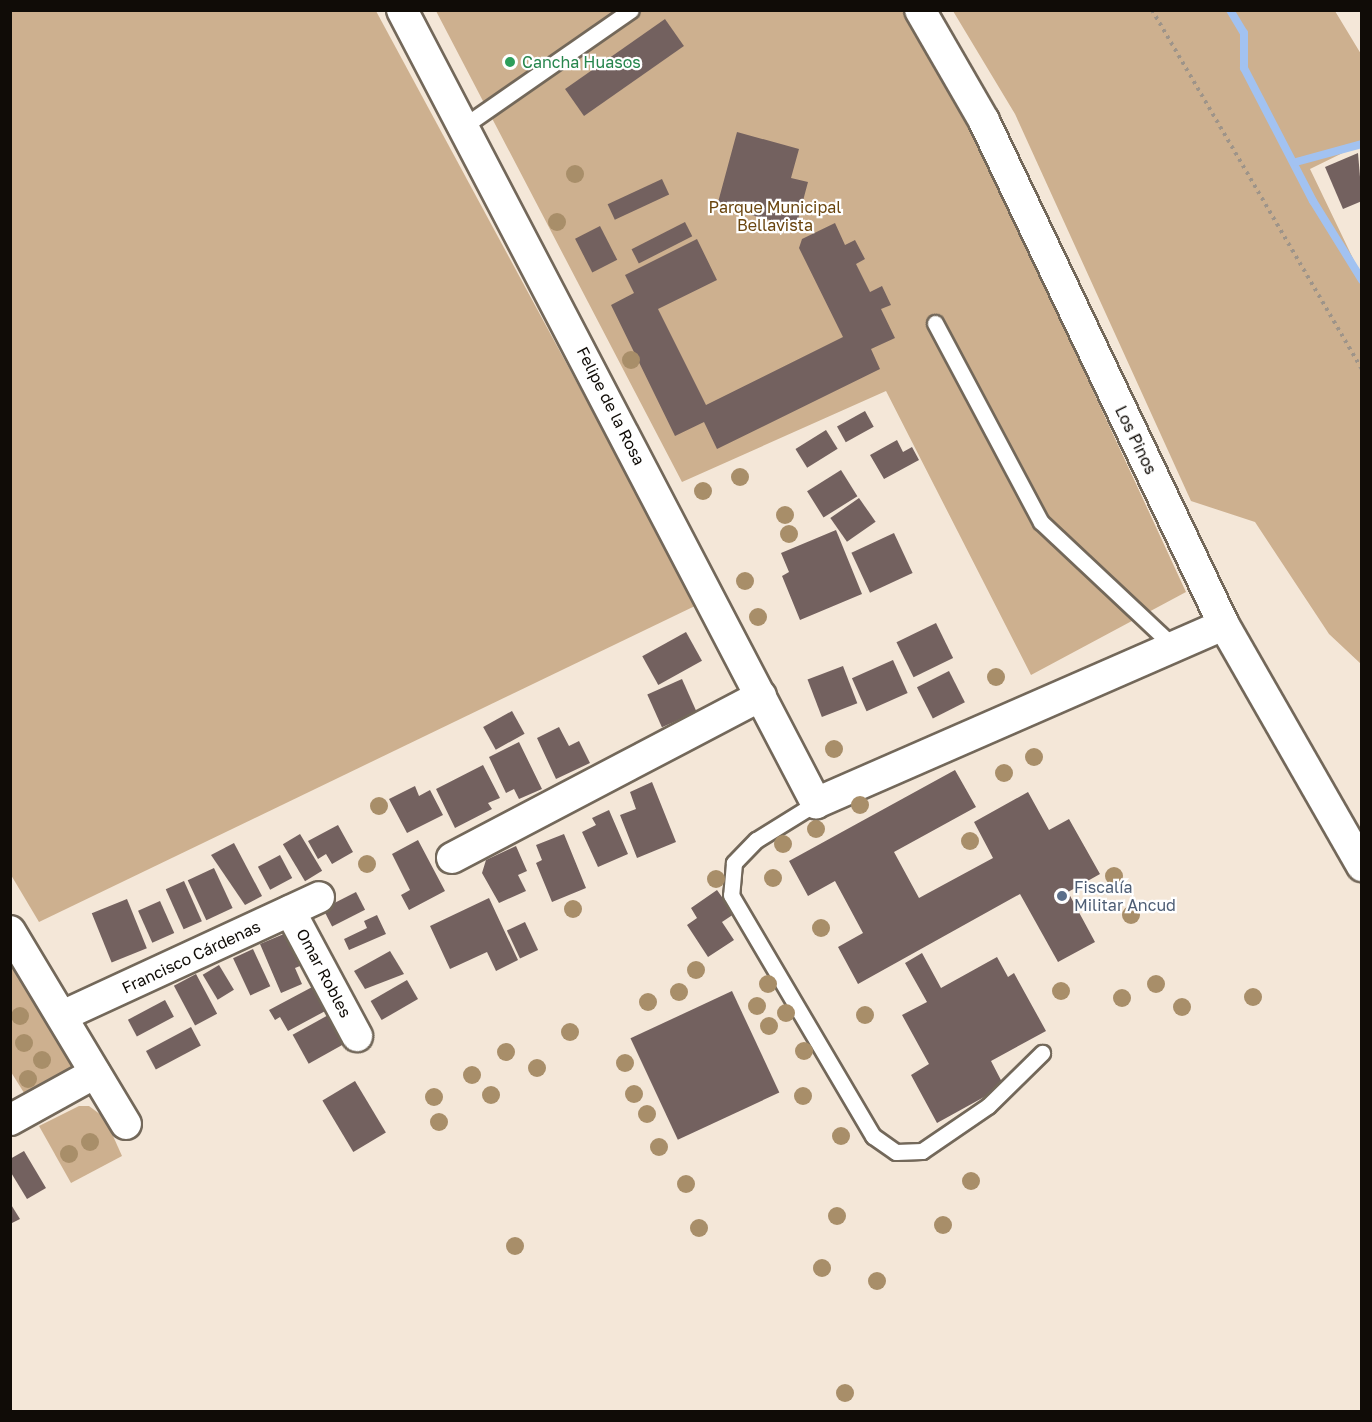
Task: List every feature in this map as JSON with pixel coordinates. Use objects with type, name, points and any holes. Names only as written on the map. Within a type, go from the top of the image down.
[{"type":"street","name":"Felipe de la Rosa","points":[[402,10],[816,803]]},
{"type":"street","name":"Los Pinos","points":[[920,10],[984,121],[1224,625],[1362,866]]},
{"type":"street","points":[[816,803],[1224,625]]},
{"type":"street","points":[[453,858],[761,696]]},
{"type":"street","name":"Francisco Cárdenas","points":[[62,1016],[319,897]]},
{"type":"street","name":"Omar Robles","points":[[290,911],[357,1036]]},
{"type":"street","points":[[10,931],[126,1124]]},
{"type":"street","points":[[10,1120],[95,1073]]},
{"type":"lane","points":[[464,126],[631,10]]},
{"type":"lane","points":[[935,323],[1041,522],[1174,647]]},
{"type":"lane","points":[[816,803],[756,840],[734,863],[730,895],[873,1136],[896,1152],[922,1151],[988,1106],[1042,1053]]},
{"type":"path","points":[[1152,10],[1362,370]]},
{"type":"green space","points":[[11,11],[376,11],[697,605],[39,922],[11,875]]},
{"type":"green space","name":"Parque Municipal Bellavista","points":[[436,11],[904,11],[971,127],[1186,592],[1031,675],[886,391],[682,482]]},
{"type":"green space","points":[[953,11],[1335,11],[1361,54],[1361,144],[1310,169],[1361,275],[1361,664],[1329,634],[1255,522],[1191,501],[1015,114]]},
{"type":"green space","points":[[11,956],[70,1053],[72,1065],[67,1075],[26,1096],[11,1072]]},
{"type":"green space","points":[[79,1106],[89,1106],[105,1118],[122,1156],[71,1183],[39,1126]]},
{"type":"building","points":[[665,19],[684,46],[584,116],[565,89]]},
{"type":"building","points":[[737,132],[799,149],[791,178],[808,182],[796,227],[717,206]]},
{"type":"building","points":[[1358,153],[1362,201],[1343,209],[1325,167]]},
{"type":"building","points":[[662,179],[669,194],[615,220],[608,204]]},
{"type":"building","points":[[685,222],[692,236],[639,263],[632,249]]},
{"type":"building","points":[[835,223],[845,245],[855,240],[865,259],[856,264],[870,292],[882,286],[891,305],[881,309],[895,338],[871,349],[880,369],[717,449],[704,422],[675,436],[611,305],[634,293],[625,275],[697,239],[717,280],[658,309],[706,405],[843,337],[799,248],[802,239]]},
{"type":"building","points":[[600,226],[617,260],[592,273],[575,239]]},
{"type":"building","points":[[865,411],[874,427],[846,442],[837,427]]},
{"type":"building","points":[[826,430],[838,449],[807,468],[795,449]]},
{"type":"building","points":[[897,440],[903,452],[912,447],[919,460],[884,479],[870,455]]},
{"type":"building","points":[[841,470],[857,496],[824,517],[807,491]]},
{"type":"building","points":[[859,498],[876,522],[847,542],[830,518]]},
{"type":"building","points":[[836,530],[862,594],[800,620],[782,576],[789,572],[781,553]]},
{"type":"building","points":[[894,533],[913,573],[870,593],[851,553]]},
{"type":"building","points":[[936,623],[953,658],[914,677],[896,642]]},
{"type":"building","points":[[686,632],[702,661],[658,685],[642,656]]},
{"type":"building","points":[[893,660],[908,693],[867,711],[852,678]]},
{"type":"building","points":[[843,666],[857,703],[822,717],[808,680]]},
{"type":"building","points":[[949,671],[965,702],[933,719],[917,687]]},
{"type":"building","points":[[682,679],[697,712],[662,727],[647,694]]},
{"type":"building","points":[[512,711],[525,734],[496,750],[483,727]]},
{"type":"building","points":[[559,727],[569,746],[579,741],[590,763],[556,779],[537,738]]},
{"type":"building","points":[[519,742],[542,789],[519,799],[514,789],[506,793],[489,757]]},
{"type":"building","points":[[483,765],[500,798],[488,803],[492,809],[455,828],[436,789]]},
{"type":"building","points":[[955,770],[976,807],[894,852],[919,898],[993,858],[974,822],[1028,792],[1049,830],[1069,819],[1100,874],[1068,892],[1095,942],[1058,962],[1020,894],[858,984],[838,947],[863,933],[835,881],[808,896],[789,861]]},
{"type":"building","points":[[652,782],[676,842],[637,858],[620,815],[636,809],[630,792]]},
{"type":"building","points":[[415,786],[419,796],[430,790],[443,815],[407,833],[389,799]]},
{"type":"building","points":[[609,810],[628,854],[598,867],[582,832],[596,825],[592,818]]},
{"type":"building","points":[[338,825],[353,852],[332,864],[326,854],[318,859],[308,841]]},
{"type":"building","points":[[300,834],[322,871],[305,881],[283,844]]},
{"type":"building","points":[[564,834],[586,888],[552,902],[536,863],[542,860],[536,845]]},
{"type":"building","points":[[418,840],[445,891],[409,910],[401,895],[410,890],[392,854]]},
{"type":"building","points":[[234,843],[262,896],[245,905],[211,855]]},
{"type":"building","points":[[516,846],[527,871],[518,875],[526,891],[499,903],[482,873],[486,860]]},
{"type":"building","points":[[280,855],[292,878],[270,890],[258,867]]},
{"type":"building","points":[[214,868],[233,908],[206,920],[188,880]]},
{"type":"building","points":[[184,881],[202,921],[184,929],[166,889]]},
{"type":"building","points":[[717,890],[734,914],[722,922],[734,940],[708,957],[687,925],[697,918],[691,908]]},
{"type":"building","points":[[356,892],[365,910],[332,927],[323,909]]},
{"type":"building","points":[[489,898],[518,960],[496,971],[487,952],[450,969],[430,926]]},
{"type":"building","points":[[127,899],[147,948],[112,962],[92,913]]},
{"type":"building","points":[[160,901],[174,933],[152,943],[138,911]]},
{"type":"building","points":[[377,915],[386,934],[349,950],[344,939],[367,928],[364,921]]},
{"type":"building","points":[[525,922],[538,950],[520,959],[507,930]]},
{"type":"building","points":[[291,931],[305,964],[295,968],[302,984],[281,993],[260,944]]},
{"type":"building","points":[[253,949],[270,986],[250,995],[233,958]]},
{"type":"building","points":[[390,951],[404,974],[365,989],[354,971]]},
{"type":"building","points":[[922,953],[941,988],[997,957],[1008,977],[1014,973],[1046,1031],[991,1061],[1004,1086],[937,1123],[911,1075],[929,1064],[902,1015],[927,1002],[905,963]]},
{"type":"building","points":[[219,965],[234,990],[218,1000],[203,975]]},
{"type":"building","points":[[196,974],[217,1014],[195,1025],[174,986]]},
{"type":"building","points":[[407,980],[418,999],[382,1020],[371,1001]]},
{"type":"building","points":[[316,985],[329,1009],[288,1031],[280,1017],[275,1020],[269,1010]]},
{"type":"building","points":[[732,991],[779,1093],[678,1140],[630,1038]]},
{"type":"building","points":[[165,1000],[174,1017],[137,1036],[128,1020]]},
{"type":"building","points":[[332,1013],[348,1042],[309,1064],[293,1035]]},
{"type":"building","points":[[191,1027],[201,1046],[156,1069],[146,1051]]},
{"type":"building","points":[[355,1081],[386,1132],[353,1152],[322,1101]]},
{"type":"building","points":[[24,1151],[46,1188],[27,1199],[10,1171],[10,1159]]},
{"type":"building","points":[[10,1203],[20,1219],[10,1224]]},
{"type":"waterway","points":[[1230,10],[1244,33],[1244,68],[1313,201],[1362,280]]},
{"type":"waterway","points":[[1296,162],[1362,144]]},
{"type":"place","name":"Cancha Huasos","points":[[510,62]]},
{"type":"place","name":"Fiscalía Militar Ancud","points":[[1062,896]]}]
